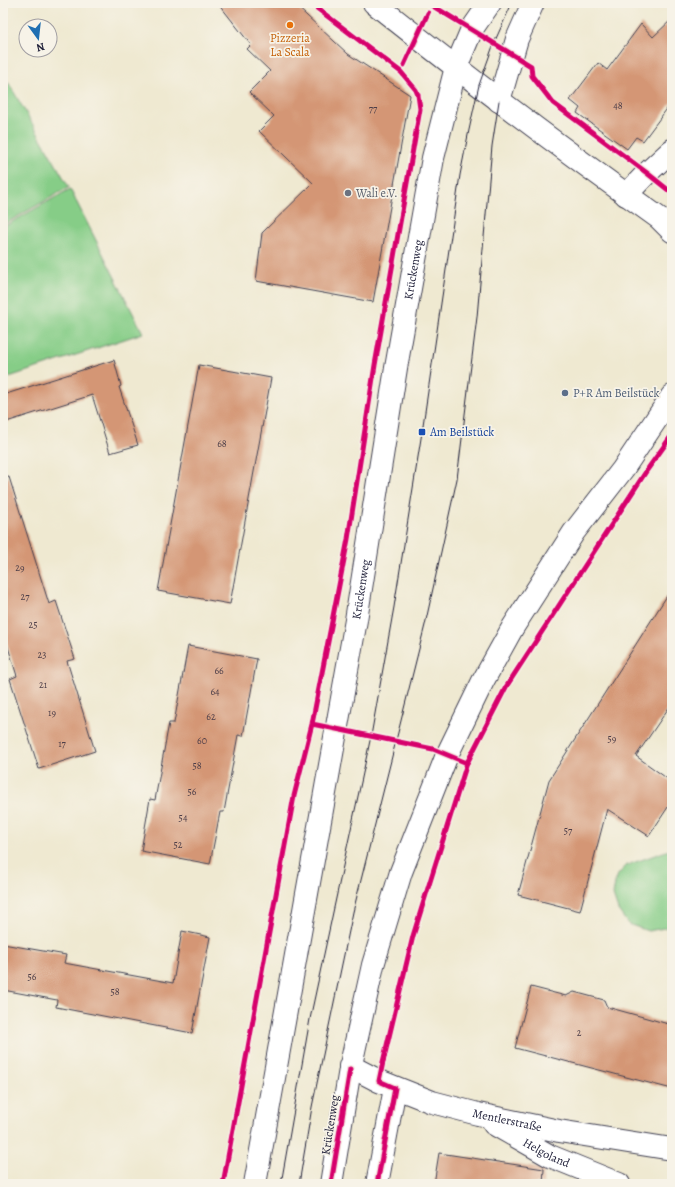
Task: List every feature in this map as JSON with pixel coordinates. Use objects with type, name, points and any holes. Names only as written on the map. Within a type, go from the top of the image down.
[{"type":"main road","points":[[374,3],[499,101],[659,218],[672,231]]},
{"type":"main road","name":"Krückenweg","points":[[255,1184],[356,620],[391,397],[433,158],[456,67],[472,29],[490,3]]},
{"type":"main road","points":[[499,101],[517,39],[533,3]]},
{"type":"main road","points":[[626,195],[672,150]]},
{"type":"main road","name":"Krückenweg","points":[[331,1184],[350,1066],[373,965],[401,872],[450,748],[483,681],[513,626],[574,532],[623,469],[672,396]]},
{"type":"main road","name":"Mentlerstraße","points":[[350,1066],[379,1081],[432,1102],[478,1114],[559,1131],[672,1149]]},
{"type":"main road","points":[[377,1184],[395,1088]]},
{"type":"main road","name":"Helgoland","points":[[478,1114],[550,1156],[618,1184]]},
{"type":"green space","points":[[8,82],[69,187],[3,225],[3,85]]},
{"type":"green space","points":[[70,189],[143,333],[3,379],[3,227]]},
{"type":"green space","points":[[672,849],[672,925],[670,927],[648,931],[628,924],[618,910],[613,895],[616,877],[627,865]]},
{"type":"building","points":[[218,3],[293,3],[348,54],[410,95],[373,302],[256,281],[262,233],[313,183],[259,131],[274,116],[249,92],[270,71],[247,49],[251,45]]},
{"type":"building","points":[[672,19],[672,102],[643,141],[636,137],[627,149],[577,113],[580,108],[570,100],[598,63],[607,70],[641,24],[653,37]]},
{"type":"building","points":[[114,360],[121,386],[119,387],[138,445],[110,453],[92,395],[3,423],[3,395]]},
{"type":"building","points":[[199,365],[271,378],[230,604],[158,591]]},
{"type":"building","points":[[9,477],[49,604],[56,601],[75,659],[67,661],[95,751],[39,769],[10,679],[17,676],[3,631],[3,478]]},
{"type":"building","points":[[672,588],[672,703],[636,756],[672,782],[672,801],[649,836],[607,809],[580,911],[518,895],[549,780]]},
{"type":"building","points":[[188,646],[257,659],[243,736],[238,735],[224,812],[220,812],[210,864],[141,851],[150,799],[155,800],[169,723],[174,723]]},
{"type":"building","points":[[182,931],[210,937],[192,1033],[56,1007],[57,1000],[3,990],[3,944],[66,955],[64,963],[173,983]]},
{"type":"building","points":[[531,987],[566,996],[574,992],[604,1000],[607,1007],[672,1025],[672,1089],[515,1048]]},
{"type":"building","points":[[439,1153],[544,1169],[543,1184],[434,1184]]},
{"type":"tram line","points":[[281,1184],[310,1019],[371,736],[394,607],[422,432],[460,175],[479,85],[494,43],[512,3]]},
{"type":"tram line","points":[[299,1184],[312,1107],[353,912],[425,625],[457,479],[477,317],[492,146],[499,101]]},
{"type":"cycle path","points":[[223,1184],[294,796],[312,724],[348,539],[375,365],[420,109],[416,90],[401,72],[311,3]]},
{"type":"cycle path","points":[[428,3],[531,66],[532,76],[553,103],[672,193]]},
{"type":"cycle path","points":[[404,65],[428,13]]},
{"type":"cycle path","points":[[377,1184],[395,1088],[379,1081],[383,1062],[413,936],[467,763],[506,687],[647,470],[672,435]]},
{"type":"cycle path","points":[[312,724],[433,749],[467,763]]},
{"type":"cycle path","points":[[331,1184],[350,1069]]},
{"type":"place","name":"Pizzeria La Scala","points":[[290,25]]},
{"type":"place","name":"Wali e.V.","points":[[348,193]]},
{"type":"place","name":"P+R Am Beilstück","points":[[565,393]]},
{"type":"place","name":"Am Beilstück","points":[[422,432]]}]
